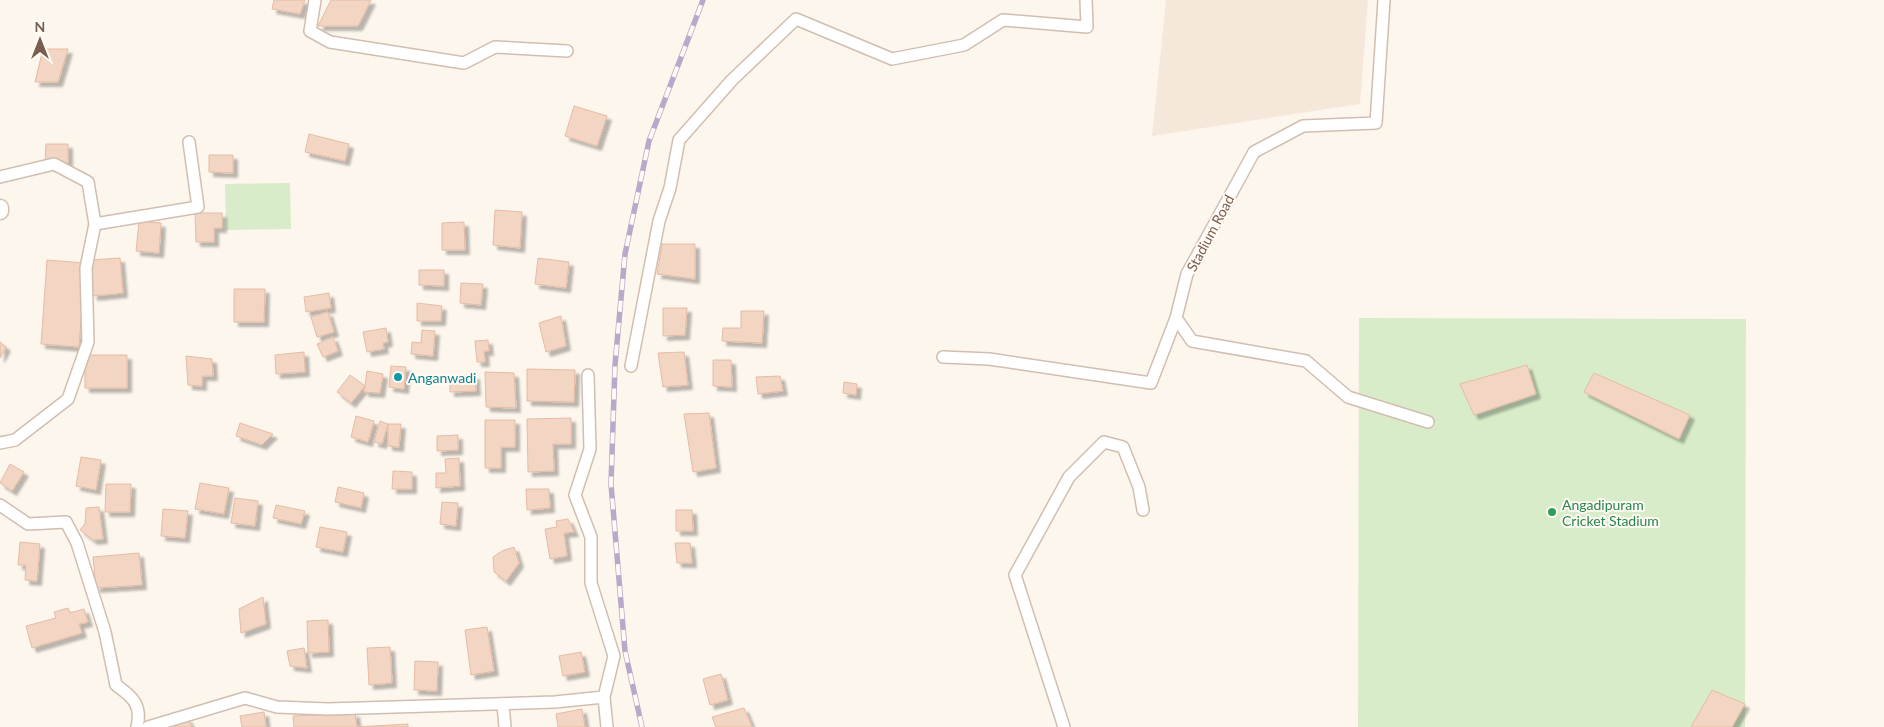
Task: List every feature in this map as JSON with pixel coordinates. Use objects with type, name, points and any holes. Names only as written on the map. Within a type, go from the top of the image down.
[{"type":"street","points":[[315,0],[310,31],[330,42],[464,63],[495,47],[567,51]]},
{"type":"street","points":[[631,366],[659,221],[670,188],[679,140],[732,80],[796,19],[892,59],[964,45],[1003,20],[1087,27],[1086,0]]},
{"type":"street","name":"Stadium Road","points":[[1176,318],[1187,274],[1254,152],[1303,126],[1376,123],[1384,0]]},
{"type":"street","points":[[96,224],[198,207],[189,142]]},
{"type":"street","points":[[0,177],[54,164],[88,182],[96,224],[86,268],[88,342],[68,399],[15,440],[0,443]]},
{"type":"street","points":[[943,357],[989,359],[1150,383],[1176,318]]},
{"type":"street","points":[[1176,318],[1192,341],[1306,361],[1348,396],[1428,422]]},
{"type":"street","points":[[588,375],[590,449],[575,494],[591,537],[591,583],[614,656],[604,697],[607,727]]},
{"type":"street","points":[[1064,727],[1016,576],[1069,477],[1104,442],[1123,448],[1139,487],[1143,510]]},
{"type":"street","points":[[0,505],[28,524],[66,522],[77,543],[105,632],[116,685],[132,696],[140,714],[137,727]]},
{"type":"street","points":[[148,727],[245,698],[277,707],[303,708],[503,704],[555,702],[604,697]]},
{"type":"street","points":[[503,704],[505,727]]},
{"type":"shaded area","points":[[1166,0],[1368,0],[1360,104],[1152,136]]},
{"type":"green space","points":[[290,183],[291,229],[226,230],[225,184]]},
{"type":"green space","name":"Angadipuram Cricket Stadium","points":[[1359,318],[1746,319],[1745,727],[1358,727]]},
{"type":"building","points":[[274,0],[305,0],[300,14],[272,9]]},
{"type":"building","points":[[331,0],[371,0],[358,26],[318,26]]},
{"type":"building","points":[[43,49],[68,49],[58,82],[35,82]]},
{"type":"building","points":[[574,106],[607,116],[597,146],[565,136]]},
{"type":"building","points":[[309,134],[349,144],[345,161],[305,152]]},
{"type":"building","points":[[46,144],[68,144],[68,163],[45,162]]},
{"type":"building","points":[[209,155],[233,155],[233,173],[209,172]]},
{"type":"building","points":[[495,210],[522,212],[520,248],[493,245]]},
{"type":"building","points":[[195,213],[222,213],[222,228],[214,228],[214,242],[196,242]]},
{"type":"building","points":[[139,221],[161,223],[159,253],[136,251]]},
{"type":"building","points":[[464,222],[465,250],[442,250],[442,223]]},
{"type":"building","points":[[662,244],[695,244],[695,279],[657,274]]},
{"type":"building","points":[[120,258],[123,293],[93,296],[90,260]]},
{"type":"building","points":[[538,258],[569,262],[566,288],[535,284]]},
{"type":"building","points":[[47,260],[85,263],[79,347],[41,344]]},
{"type":"building","points":[[419,270],[444,270],[444,286],[419,285]]},
{"type":"building","points":[[461,283],[483,284],[481,305],[460,303]]},
{"type":"building","points":[[234,289],[265,289],[264,322],[234,322]]},
{"type":"building","points":[[329,293],[331,308],[306,312],[304,297]]},
{"type":"building","points":[[417,303],[442,306],[441,321],[417,321]]},
{"type":"building","points":[[663,308],[687,308],[685,335],[663,336]]},
{"type":"building","points":[[741,311],[764,311],[762,343],[722,341],[723,328],[741,328]]},
{"type":"building","points":[[328,312],[334,332],[317,337],[311,317]]},
{"type":"building","points":[[561,316],[566,346],[546,352],[539,323]]},
{"type":"building","points":[[386,328],[388,342],[383,343],[384,349],[367,352],[363,332]]},
{"type":"building","points":[[422,330],[435,331],[433,356],[411,354],[412,342],[421,343]]},
{"type":"building","points":[[333,337],[338,351],[323,357],[317,344]]},
{"type":"building","points":[[488,340],[489,351],[484,351],[485,362],[477,362],[475,341]]},
{"type":"building","points":[[0,342],[6,347],[0,358]]},
{"type":"building","points":[[304,352],[305,372],[276,374],[275,355]]},
{"type":"building","points":[[684,352],[688,385],[663,387],[658,353]]},
{"type":"building","points":[[85,355],[127,355],[127,388],[85,388]]},
{"type":"building","points":[[186,356],[212,359],[213,376],[202,376],[202,386],[188,385]]},
{"type":"building","points":[[713,360],[731,360],[732,387],[713,386]]},
{"type":"building","points":[[1527,365],[1536,394],[1474,415],[1460,384]]},
{"type":"building","name":"Anganwadi","points":[[391,366],[406,367],[404,389],[389,387]]},
{"type":"building","points":[[527,369],[575,370],[574,402],[527,401]]},
{"type":"building","points":[[367,371],[383,374],[380,393],[364,392]]},
{"type":"building","points":[[485,372],[514,373],[516,408],[486,407]]},
{"type":"building","points":[[1594,373],[1690,415],[1679,439],[1584,392]]},
{"type":"building","points":[[350,375],[365,386],[351,403],[337,392]]},
{"type":"building","points":[[475,375],[476,391],[450,392],[450,376]]},
{"type":"building","points":[[780,376],[783,391],[758,394],[756,377]]},
{"type":"building","points":[[844,382],[857,384],[856,395],[843,393]]},
{"type":"building","points":[[709,413],[716,468],[693,472],[684,414]]},
{"type":"building","points":[[356,416],[374,421],[368,442],[351,437]]},
{"type":"building","points":[[571,418],[571,444],[553,444],[554,471],[528,472],[527,419]]},
{"type":"building","points":[[485,420],[515,420],[515,447],[501,447],[501,468],[485,468]]},
{"type":"building","points":[[380,421],[388,424],[382,444],[374,442]]},
{"type":"building","points":[[240,423],[273,434],[262,445],[236,436]]},
{"type":"building","points":[[388,424],[401,424],[399,447],[388,446]]},
{"type":"building","points":[[458,435],[458,450],[437,451],[437,436]]},
{"type":"building","points":[[81,457],[101,460],[96,490],[76,486]]},
{"type":"building","points":[[459,458],[460,486],[436,488],[436,473],[446,473],[445,459]]},
{"type":"building","points":[[10,464],[24,472],[12,491],[0,483]]},
{"type":"building","points":[[393,471],[412,472],[412,489],[392,489]]},
{"type":"building","points":[[200,483],[229,488],[224,514],[195,509]]},
{"type":"building","points":[[106,484],[131,484],[130,512],[105,512]]},
{"type":"building","points":[[338,487],[364,493],[361,508],[335,502]]},
{"type":"building","points":[[526,489],[549,489],[550,508],[527,510]]},
{"type":"building","points":[[235,498],[258,501],[255,526],[231,523]]},
{"type":"building","points":[[442,502],[458,503],[456,526],[440,524]]},
{"type":"building","points":[[276,505],[305,511],[301,524],[273,518]]},
{"type":"building","points":[[99,507],[103,539],[93,540],[80,530],[85,524],[86,508]]},
{"type":"building","points":[[163,509],[188,511],[185,538],[161,536]]},
{"type":"building","points":[[676,510],[692,510],[693,531],[676,531]]},
{"type":"building","points":[[568,519],[574,532],[564,533],[567,556],[550,559],[545,529],[557,527],[556,521]]},
{"type":"building","points":[[320,527],[347,532],[343,552],[316,547]]},
{"type":"building","points":[[20,542],[40,544],[37,581],[25,580],[26,565],[18,565]]},
{"type":"building","points":[[675,543],[690,543],[692,563],[677,563]]},
{"type":"building","points":[[514,547],[519,563],[506,581],[494,572],[493,557],[502,551]]},
{"type":"building","points":[[139,553],[142,585],[96,588],[93,557]]},
{"type":"building","points":[[263,597],[266,624],[241,633],[239,609]]},
{"type":"building","points":[[68,608],[70,613],[84,609],[88,622],[79,624],[82,633],[32,648],[26,626],[56,618],[54,612]]},
{"type":"building","points":[[328,620],[329,652],[308,653],[307,621]]},
{"type":"building","points":[[487,627],[494,671],[471,675],[465,630]]},
{"type":"building","points":[[390,647],[392,683],[369,685],[367,648]]},
{"type":"building","points":[[304,648],[307,668],[290,666],[287,651]]},
{"type":"building","points":[[581,652],[585,672],[563,676],[559,656]]},
{"type":"building","points":[[415,661],[438,662],[437,691],[414,690]]},
{"type":"building","points":[[721,674],[728,700],[710,705],[703,679]]},
{"type":"building","points":[[1712,690],[1745,704],[1732,727],[1691,727]]},
{"type":"building","points":[[744,708],[752,727],[716,727],[712,717]]},
{"type":"building","points":[[582,709],[585,727],[558,727],[556,714]]},
{"type":"building","points":[[264,712],[266,727],[242,727],[240,716]]},
{"type":"building","points":[[355,713],[357,727],[294,727],[293,716]]},
{"type":"building","points":[[187,718],[192,727],[167,727]]},
{"type":"building","points":[[408,724],[408,727],[357,727]]},
{"type":"railway","points":[[642,727],[625,651],[611,484],[615,365],[625,254],[649,141],[703,0]]},
{"type":"place","name":"Anganwadi","points":[[398,377]]},
{"type":"place","name":"Angadipuram Cricket Stadium","points":[[1552,512]]}]
